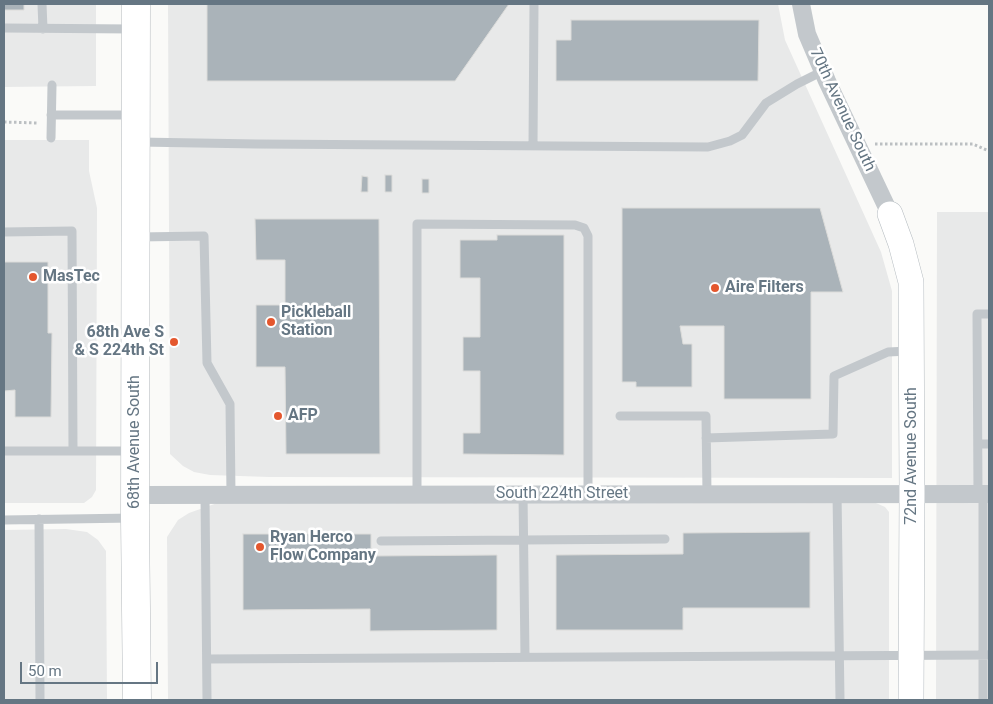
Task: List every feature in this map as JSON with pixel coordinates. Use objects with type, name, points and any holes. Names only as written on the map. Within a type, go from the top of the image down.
[{"type":"main road","name":"68th Avenue South","points":[[136,17],[135,507],[137,700]]},
{"type":"street","name":"70th Avenue South","points":[[802,4],[808,34],[823,72],[890,214]]},
{"type":"street","name":"72nd Avenue South","points":[[890,214],[901,244],[911,282],[911,700]]},
{"type":"street","name":"South 224th Street","points":[[135,507],[205,495],[983,494]]},
{"type":"lane","points":[[42,4],[43,28]]},
{"type":"lane","points":[[533,146],[534,4]]},
{"type":"lane","points":[[4,28],[43,28],[136,17]]},
{"type":"lane","points":[[136,142],[708,147],[730,141],[742,135],[766,103],[823,72]]},
{"type":"lane","points":[[52,85],[52,138]]},
{"type":"lane","points":[[52,119],[136,115]]},
{"type":"lane","points":[[416,494],[417,224],[576,226],[584,228],[588,236],[588,494]]},
{"type":"lane","points":[[4,232],[72,231],[73,451]]},
{"type":"lane","points":[[136,237],[204,236],[207,364],[230,404],[231,495]]},
{"type":"lane","points":[[983,700],[986,655],[983,494],[978,444],[977,314],[989,314]]},
{"type":"lane","points":[[706,438],[833,434],[834,376],[888,352],[911,351]]},
{"type":"lane","points":[[620,416],[706,416],[708,494]]},
{"type":"lane","points":[[978,444],[989,444]]},
{"type":"lane","points":[[4,451],[135,451]]},
{"type":"lane","points":[[838,493],[840,700]]},
{"type":"lane","points":[[523,494],[525,657]]},
{"type":"lane","points":[[205,495],[207,700]]},
{"type":"lane","name":"South 224th Street","points":[[4,520],[39,519],[135,507]]},
{"type":"lane","points":[[39,519],[40,700]]},
{"type":"lane","points":[[381,541],[665,539]]},
{"type":"lane","points":[[207,659],[986,655]]},
{"type":"path","points":[[4,122],[52,119]]},
{"type":"path","points":[[857,144],[974,144],[989,151]]},
{"type":"shaded area","points":[[4,4],[96,4],[96,86],[4,87]]},
{"type":"shaded area","points":[[168,4],[778,4],[785,40],[881,252],[892,291],[892,478],[269,477],[210,475],[194,472],[183,466],[170,454]]},
{"type":"shaded area","points":[[4,140],[89,140],[89,171],[97,208],[96,490],[92,497],[84,503],[4,503]]},
{"type":"shaded area","points":[[937,212],[989,212],[989,700],[936,700]]},
{"type":"shaded area","points":[[220,502],[876,503],[885,507],[889,512],[889,700],[168,700],[167,537],[178,520],[189,513]]},
{"type":"shaded area","points":[[66,529],[87,532],[98,540],[106,551],[107,700],[4,700],[4,530]]},
{"type":"building","points":[[4,4],[24,4],[24,10],[4,10]]},
{"type":"building","points":[[207,4],[509,4],[455,81],[207,81]]},
{"type":"building","points":[[571,20],[759,20],[758,81],[556,81],[556,40],[571,40]]},
{"type":"building","points":[[385,175],[392,175],[392,192],[385,192]]},
{"type":"building","points":[[362,176],[368,177],[368,192],[361,192]]},
{"type":"building","points":[[422,179],[429,179],[429,193],[422,193]]},
{"type":"building","points":[[622,208],[820,208],[843,292],[811,292],[811,399],[724,399],[724,326],[680,326],[683,344],[692,344],[692,387],[636,387],[636,382],[622,382]]},
{"type":"building","points":[[255,219],[379,219],[380,454],[286,454],[285,367],[256,367],[256,305],[285,305],[285,260],[256,260]]},
{"type":"building","points":[[497,235],[564,235],[564,455],[463,454],[463,433],[480,433],[480,371],[463,371],[463,337],[480,337],[480,278],[460,278],[460,240],[497,240]]},
{"type":"building","points":[[4,262],[48,262],[48,333],[52,333],[51,417],[15,417],[15,390],[4,391]]},
{"type":"building","points":[[810,532],[810,608],[683,608],[683,630],[556,630],[556,555],[683,554],[683,533]]},
{"type":"building","points":[[243,534],[371,534],[371,556],[497,555],[497,630],[370,631],[370,609],[243,610]]},
{"type":"place","name":"MasTec","points":[[33,277]]},
{"type":"place","name":"Aire Filters","points":[[715,288]]},
{"type":"place","name":"Pickleball Station","points":[[271,322]]},
{"type":"place","name":"68th Ave S & S 224th St","points":[[174,342]]},
{"type":"place","name":"AFP","points":[[278,416]]},
{"type":"place","name":"Ryan Herco Flow Company","points":[[260,547]]}]
